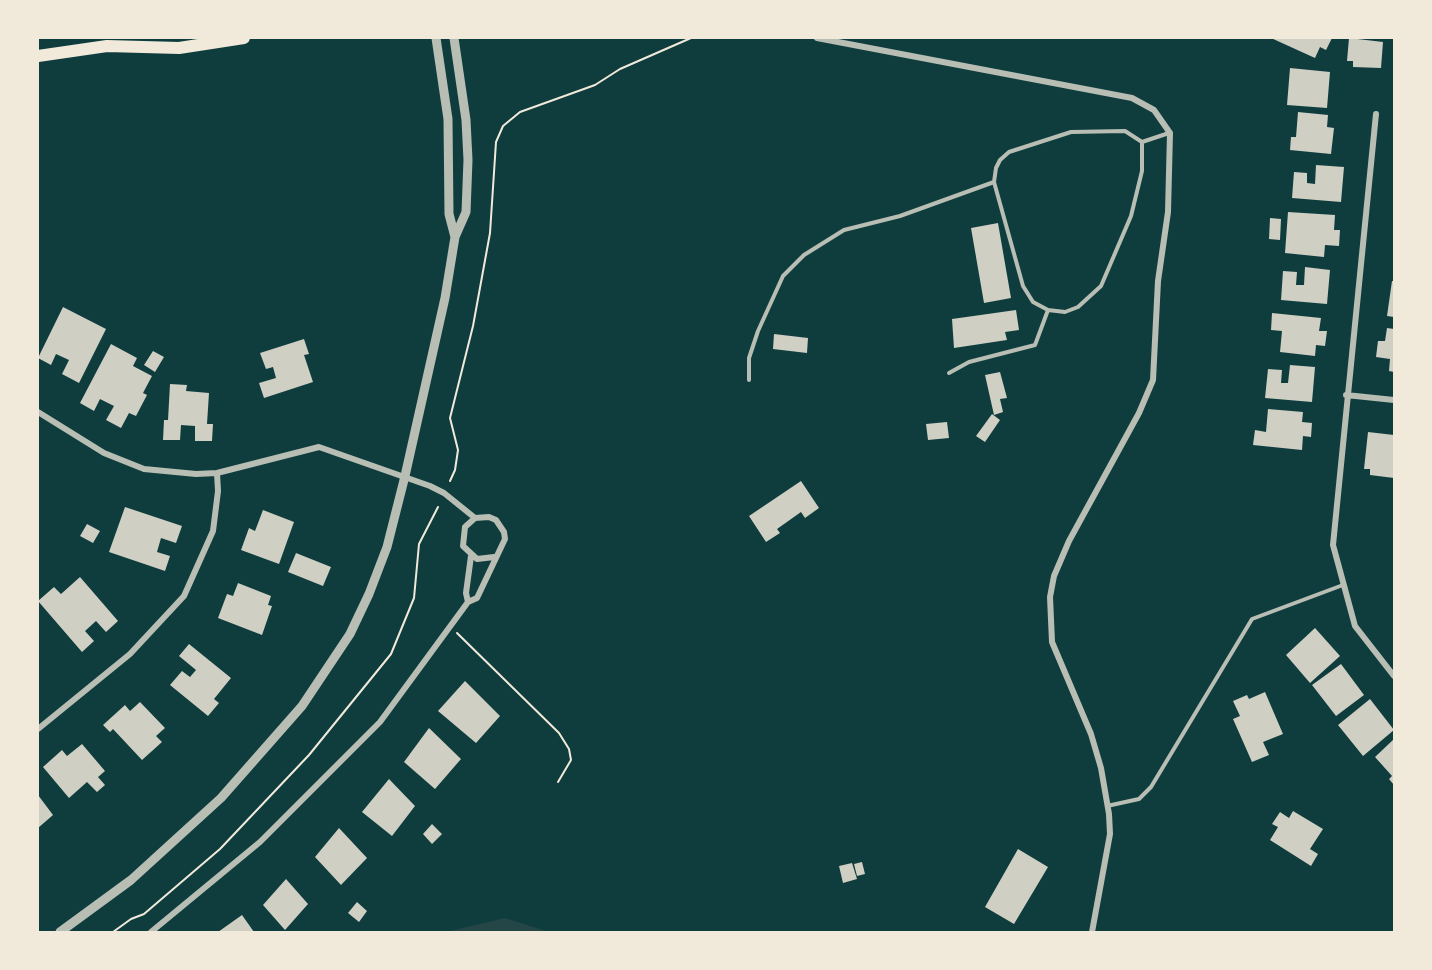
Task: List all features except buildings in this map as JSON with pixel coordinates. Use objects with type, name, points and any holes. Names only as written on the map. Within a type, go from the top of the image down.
[{"type":"main road","points":[[38,56],[107,46],[179,48],[244,38]]},
{"type":"street","points":[[436,38],[448,119],[449,214],[455,237]]},
{"type":"street","points":[[60,933],[131,880],[221,798],[302,706],[350,634],[369,594],[387,547],[445,298],[455,237],[466,212],[468,160],[460,70],[454,38]]},
{"type":"street","points":[[817,38],[1132,98],[1154,110],[1170,133],[1168,212],[1158,281],[1153,380],[1139,413],[1069,541],[1054,576],[1050,597],[1053,642],[1091,734],[1101,768],[1107,806],[1110,834],[1092,933]]},
{"type":"street","points":[[1376,114],[1346,395],[1333,545],[1355,626],[1395,676]]},
{"type":"street","points":[[1346,395],[1395,400]]},
{"type":"street","points":[[38,411],[104,453],[144,469],[196,474],[217,472],[319,447],[405,476],[444,493],[475,518]]},
{"type":"street","points":[[38,729],[130,654],[184,596],[213,531],[218,490],[217,472]]},
{"type":"street","points":[[151,933],[260,842],[380,722],[468,602],[477,598],[494,557],[504,546],[504,532],[501,525],[489,517],[475,518],[469,522],[462,533],[463,546],[471,556],[483,560],[494,557]]},
{"type":"street","points":[[468,602],[466,593],[471,556]]},
{"type":"lane","points":[[1142,141],[1142,171],[1131,216],[1101,286],[1078,307],[1065,312],[1048,310],[1033,302],[1023,286],[994,182],[996,168],[1010,152],[1071,132],[1125,131],[1142,141],[1170,133]]},
{"type":"lane","points":[[749,380],[749,358],[758,331],[783,276],[804,255],[844,230],[900,216],[994,182]]},
{"type":"lane","points":[[949,374],[969,362],[1035,345],[1048,310]]},
{"type":"lane","points":[[1107,806],[1139,799],[1151,787],[1252,619],[1343,585]]},
{"type":"path","points":[[450,481],[455,470],[458,450],[450,418],[473,326],[490,233],[496,142],[503,126],[520,112],[595,85],[620,69],[691,38]]},
{"type":"path","points":[[113,933],[131,919],[144,914],[220,849],[309,755],[391,654],[414,598],[419,544],[438,507]]},
{"type":"path","points":[[450,627],[559,734],[569,749],[571,760],[558,782]]},
{"type":"shaded area","points":[[505,918],[549,932],[446,932]]}]
